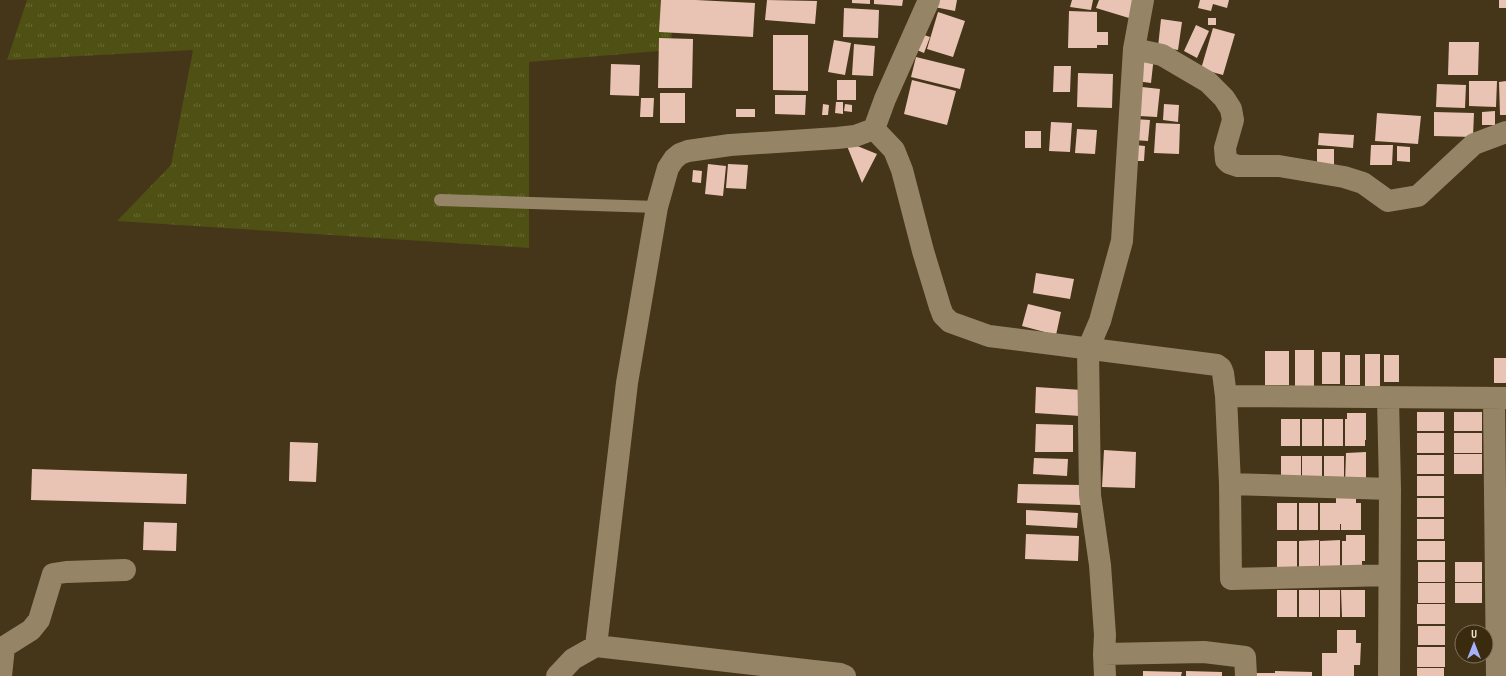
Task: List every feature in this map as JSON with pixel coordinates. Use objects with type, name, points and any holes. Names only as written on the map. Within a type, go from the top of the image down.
[{"type":"street","points":[[596,646],[627,383],[656,207],[668,168],[674,159],[680,154],[688,151],[730,145],[770,144],[849,137],[874,129],[929,0]]},
{"type":"street","points":[[1105,676],[1104,654],[1106,634],[1100,565],[1090,495],[1088,349],[1100,321],[1122,241],[1134,49],[1143,0]]},
{"type":"street","points":[[1134,49],[1162,55],[1208,82],[1220,94],[1231,109],[1233,120],[1225,148],[1226,160],[1233,166],[1279,166],[1344,177],[1363,183],[1388,201],[1418,196],[1474,144],[1506,132]]},
{"type":"street","points":[[874,129],[894,150],[902,170],[923,251],[940,307],[950,322],[989,336],[1217,365],[1221,368],[1226,396],[1232,579],[1389,574]]},
{"type":"street","points":[[1226,396],[1500,398],[1497,676]]},
{"type":"street","points":[[1388,398],[1390,489],[1389,676]]},
{"type":"street","points":[[1230,484],[1390,489]]},
{"type":"street","points":[[1,676],[4,647],[31,630],[40,620],[52,574],[66,572],[125,570]]},
{"type":"street","points":[[557,676],[573,660],[596,646],[840,674],[845,676]]},
{"type":"street","points":[[1104,654],[1204,652],[1245,657],[1246,676]]},
{"type":"lane","points":[[440,200],[656,207]]},
{"type":"green space","points":[[27,0],[676,0],[670,50],[529,62],[529,248],[117,221],[171,165],[193,50],[7,60]]},
{"type":"building","points":[[661,0],[755,3],[753,37],[659,32]]},
{"type":"building","points":[[767,0],[817,1],[815,24],[765,20]]},
{"type":"building","points":[[852,0],[870,0],[870,4],[852,3]]},
{"type":"building","points":[[874,0],[903,0],[902,6],[874,4]]},
{"type":"building","points":[[935,0],[957,0],[955,11],[934,7]]},
{"type":"building","points":[[1072,0],[1093,0],[1091,10],[1070,7]]},
{"type":"building","points":[[1099,0],[1134,0],[1129,18],[1096,8]]},
{"type":"building","points":[[1200,0],[1229,0],[1227,8],[1213,4],[1211,11],[1198,8]]},
{"type":"building","points":[[1499,0],[1506,0],[1506,8],[1499,8]]},
{"type":"building","points":[[844,8],[879,10],[878,38],[843,37]]},
{"type":"building","points":[[1069,11],[1097,12],[1097,32],[1108,32],[1108,45],[1097,45],[1097,48],[1068,48]]},
{"type":"building","points":[[938,12],[965,21],[953,57],[927,49]]},
{"type":"building","points":[[1208,18],[1216,18],[1216,25],[1208,25]]},
{"type":"building","points":[[1161,19],[1182,22],[1178,50],[1158,47]]},
{"type":"building","points":[[1196,25],[1209,31],[1197,58],[1184,51]]},
{"type":"building","points":[[1213,28],[1235,34],[1223,75],[1201,69]]},
{"type":"building","points":[[918,33],[930,37],[924,53],[912,48]]},
{"type":"building","points":[[773,35],[808,35],[808,91],[773,90]]},
{"type":"building","points":[[659,38],[693,39],[692,88],[658,88]]},
{"type":"building","points":[[834,40],[851,43],[845,75],[828,72]]},
{"type":"building","points":[[1449,42],[1479,42],[1478,75],[1448,75]]},
{"type":"building","points":[[854,44],[875,46],[873,76],[852,75]]},
{"type":"building","points":[[1139,54],[1154,56],[1151,83],[1136,81]]},
{"type":"building","points":[[916,57],[965,69],[960,89],[911,77]]},
{"type":"building","points":[[611,64],[640,65],[639,96],[610,95]]},
{"type":"building","points":[[1054,66],[1071,66],[1070,92],[1053,92]]},
{"type":"building","points":[[1078,73],[1113,74],[1112,108],[1077,107]]},
{"type":"building","points":[[837,80],[856,80],[856,100],[837,100]]},
{"type":"building","points":[[912,80],[956,91],[947,125],[904,114]]},
{"type":"building","points":[[1469,81],[1497,81],[1496,107],[1469,106]]},
{"type":"building","points":[[1506,81],[1506,115],[1500,115],[1499,82]]},
{"type":"building","points":[[1437,84],[1466,85],[1465,108],[1436,107]]},
{"type":"building","points":[[1142,87],[1160,89],[1157,117],[1139,116]]},
{"type":"building","points":[[660,93],[685,93],[685,123],[660,123]]},
{"type":"building","points":[[775,95],[806,95],[805,115],[775,114]]},
{"type":"building","points":[[641,98],[654,98],[653,117],[640,117]]},
{"type":"building","points":[[836,102],[843,102],[843,114],[835,113]]},
{"type":"building","points":[[823,104],[829,105],[828,115],[822,115]]},
{"type":"building","points":[[845,104],[852,105],[852,112],[844,111]]},
{"type":"building","points":[[1164,104],[1179,105],[1178,122],[1163,120]]},
{"type":"building","points":[[736,109],[755,109],[755,117],[736,117]]},
{"type":"building","points":[[1495,111],[1495,125],[1482,125],[1482,112]]},
{"type":"building","points":[[1434,112],[1474,113],[1473,137],[1434,136]]},
{"type":"building","points":[[1377,113],[1421,116],[1418,144],[1375,141]]},
{"type":"building","points":[[1134,119],[1150,120],[1148,141],[1133,140]]},
{"type":"building","points":[[1051,122],[1072,123],[1070,152],[1049,151]]},
{"type":"building","points":[[1156,123],[1180,124],[1179,154],[1154,153]]},
{"type":"building","points":[[1077,129],[1097,130],[1095,154],[1075,153]]},
{"type":"building","points":[[1025,131],[1041,131],[1041,148],[1025,148]]},
{"type":"building","points":[[1319,133],[1354,135],[1353,148],[1318,145]]},
{"type":"building","points":[[845,141],[877,154],[862,183]]},
{"type":"building","points":[[1135,145],[1145,146],[1144,161],[1134,161]]},
{"type":"building","points":[[1371,145],[1393,145],[1392,165],[1370,165]]},
{"type":"building","points":[[1397,146],[1410,147],[1410,162],[1397,161]]},
{"type":"building","points":[[1317,149],[1334,149],[1334,169],[1317,169]]},
{"type":"building","points":[[708,164],[726,166],[723,196],[705,194]]},
{"type":"building","points":[[728,164],[748,165],[746,189],[726,188]]},
{"type":"building","points":[[693,170],[702,171],[701,183],[692,182]]},
{"type":"building","points":[[1036,273],[1074,279],[1070,299],[1033,293]]},
{"type":"building","points":[[1028,304],[1061,312],[1056,335],[1022,326]]},
{"type":"building","points":[[1295,350],[1314,350],[1314,386],[1295,386]]},
{"type":"building","points":[[1265,351],[1289,351],[1289,385],[1265,385]]},
{"type":"building","points":[[1322,352],[1340,352],[1340,384],[1322,384]]},
{"type":"building","points":[[1365,354],[1380,354],[1380,386],[1365,386]]},
{"type":"building","points":[[1345,355],[1360,355],[1360,385],[1345,385]]},
{"type":"building","points":[[1384,355],[1399,355],[1399,382],[1384,382]]},
{"type":"building","points":[[1494,358],[1506,358],[1506,383],[1494,383]]},
{"type":"building","points":[[1036,387],[1082,390],[1080,416],[1035,413]]},
{"type":"building","points":[[1417,412],[1444,412],[1444,431],[1417,431]]},
{"type":"building","points":[[1454,412],[1482,412],[1482,431],[1454,431]]},
{"type":"building","points":[[1347,413],[1366,413],[1365,446],[1345,446],[1345,419],[1347,419]]},
{"type":"building","points":[[1281,419],[1300,419],[1300,446],[1281,446]]},
{"type":"building","points":[[1302,419],[1322,419],[1322,446],[1302,446]]},
{"type":"building","points":[[1324,419],[1343,419],[1343,446],[1324,446]]},
{"type":"building","points":[[1036,424],[1073,425],[1073,452],[1035,452]]},
{"type":"building","points":[[1417,433],[1444,433],[1444,453],[1417,453]]},
{"type":"building","points":[[1454,433],[1482,433],[1482,453],[1454,453]]},
{"type":"building","points":[[290,442],[318,443],[316,482],[289,481]]},
{"type":"building","points":[[1104,450],[1136,452],[1135,488],[1102,487]]},
{"type":"building","points":[[1366,452],[1366,480],[1345,484],[1346,453]]},
{"type":"building","points":[[1454,454],[1482,454],[1482,474],[1454,474]]},
{"type":"building","points":[[1417,455],[1444,455],[1444,474],[1417,474]]},
{"type":"building","points":[[1281,456],[1301,456],[1301,484],[1281,484]]},
{"type":"building","points":[[1302,456],[1322,456],[1322,484],[1302,484]]},
{"type":"building","points":[[1324,456],[1344,456],[1344,484],[1324,484]]},
{"type":"building","points":[[1034,458],[1068,459],[1067,476],[1033,474]]},
{"type":"building","points":[[32,469],[187,474],[186,504],[31,500]]},
{"type":"building","points":[[1417,476],[1444,476],[1444,496],[1417,496]]},
{"type":"building","points":[[1018,484],[1082,485],[1081,505],[1017,503]]},
{"type":"building","points":[[1336,497],[1356,497],[1356,503],[1361,503],[1361,530],[1341,530],[1340,524],[1340,530],[1320,530],[1320,503],[1336,503]]},
{"type":"building","points":[[1417,498],[1444,498],[1444,517],[1417,517]]},
{"type":"building","points":[[1277,503],[1297,503],[1297,530],[1277,530]]},
{"type":"building","points":[[1299,503],[1318,503],[1318,530],[1299,530]]},
{"type":"building","points":[[1026,510],[1078,513],[1077,528],[1026,525]]},
{"type":"building","points":[[1417,519],[1444,519],[1444,539],[1417,539]]},
{"type":"building","points":[[144,522],[177,523],[176,551],[143,550]]},
{"type":"building","points":[[1026,534],[1079,536],[1078,561],[1025,559]]},
{"type":"building","points":[[1346,535],[1365,535],[1365,561],[1362,561],[1362,567],[1342,567],[1342,541],[1346,541]]},
{"type":"building","points":[[1319,540],[1319,567],[1299,567],[1299,541]]},
{"type":"building","points":[[1340,540],[1340,567],[1320,567],[1320,541]]},
{"type":"building","points":[[1277,541],[1297,541],[1297,567],[1277,568]]},
{"type":"building","points":[[1417,541],[1445,541],[1445,560],[1417,560]]},
{"type":"building","points":[[1418,562],[1445,562],[1445,582],[1418,582]]},
{"type":"building","points":[[1455,562],[1482,562],[1482,582],[1455,582]]},
{"type":"building","points":[[1418,583],[1445,583],[1445,603],[1418,603]]},
{"type":"building","points":[[1455,583],[1482,583],[1482,603],[1455,603]]},
{"type":"building","points":[[1277,590],[1297,590],[1297,617],[1277,617]]},
{"type":"building","points":[[1299,590],[1319,590],[1319,617],[1299,617]]},
{"type":"building","points":[[1320,590],[1340,590],[1340,617],[1320,617]]},
{"type":"building","points":[[1341,590],[1365,590],[1365,617],[1342,617]]},
{"type":"building","points":[[1417,604],[1445,604],[1445,624],[1417,624]]},
{"type":"building","points":[[1418,626],[1445,626],[1445,645],[1418,645]]},
{"type":"building","points":[[1337,630],[1356,630],[1356,643],[1361,643],[1360,665],[1354,665],[1354,676],[1322,676],[1322,653],[1337,653]]},
{"type":"building","points":[[1417,647],[1445,647],[1445,667],[1417,667]]},
{"type":"building","points":[[1417,668],[1444,668],[1444,676],[1417,676]]},
{"type":"building","points":[[1143,671],[1182,672],[1181,676],[1143,676]]},
{"type":"building","points":[[1186,671],[1222,672],[1222,676],[1186,676]]},
{"type":"building","points":[[1275,671],[1312,672],[1312,676],[1253,676],[1253,673],[1275,673]]}]
